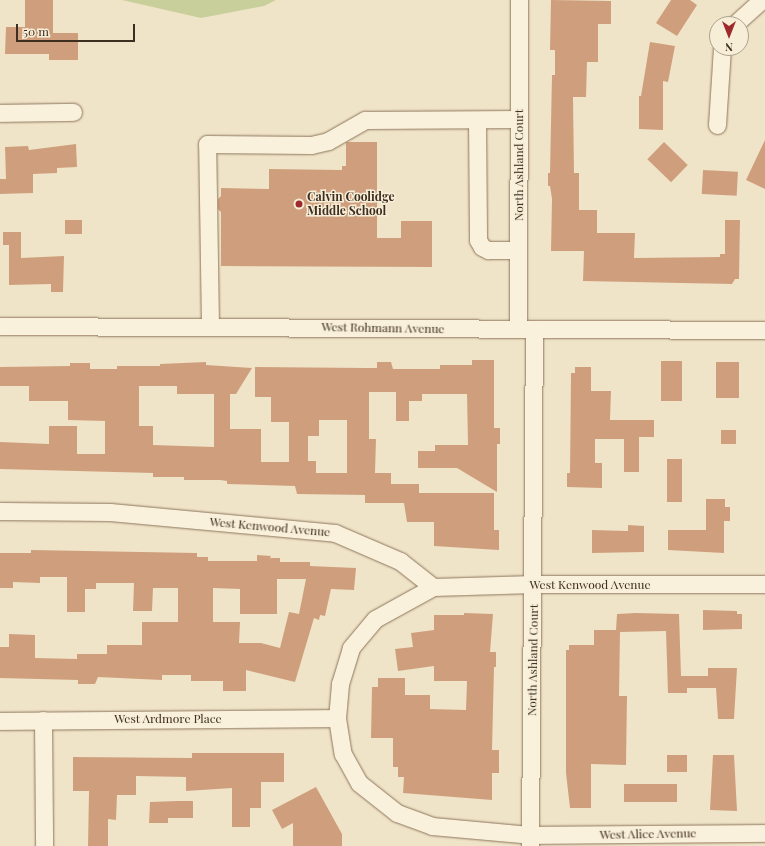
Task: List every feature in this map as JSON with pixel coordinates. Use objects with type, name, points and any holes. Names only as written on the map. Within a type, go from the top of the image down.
[{"type":"street","name":"North Ashland Court","points":[[519,0],[518,250],[526,329],[534,584],[530,840]]},
{"type":"street","points":[[744,16],[762,0]]},
{"type":"street","points":[[717,125],[721,56]]},
{"type":"street","points":[[0,113],[73,112]]},
{"type":"street","points":[[210,326],[207,144],[311,145],[328,141],[365,120],[519,119]]},
{"type":"street","points":[[477,120],[478,240],[482,247],[488,250],[518,250]]},
{"type":"street","name":"West Rohmann Avenue","points":[[0,326],[765,330]]},
{"type":"street","name":"West Kenwood Avenue","points":[[0,511],[110,512],[335,532],[400,561],[433,587],[534,584],[765,584]]},
{"type":"street","name":"West Alice Avenue","points":[[433,587],[375,619],[351,648],[340,684],[337,718],[343,754],[359,783],[397,813],[432,826],[530,840],[765,833]]},
{"type":"street","name":"West Ardmore Place","points":[[0,722],[43,720],[337,718]]},
{"type":"street","points":[[43,720],[44,846]]},
{"type":"green space","points":[[122,0],[276,0],[264,6],[201,18]]},
{"type":"building","points":[[25,0],[53,0],[53,33],[78,33],[78,60],[49,60],[49,54],[5,54],[6,27],[25,27]]},
{"type":"building","points":[[551,0],[611,1],[611,24],[598,24],[598,62],[587,62],[586,97],[573,97],[574,173],[579,173],[579,210],[597,210],[597,233],[635,233],[634,258],[720,257],[720,254],[725,254],[725,220],[740,220],[739,279],[735,279],[732,284],[583,281],[584,251],[551,251],[552,199],[550,186],[548,186],[548,173],[550,173],[552,75],[555,75],[555,50],[550,50]]},
{"type":"building","points":[[671,0],[690,0],[697,5],[677,36],[656,23]]},
{"type":"building","points":[[650,42],[675,46],[668,82],[663,81],[663,130],[639,129],[639,96],[641,96]]},
{"type":"building","points":[[765,140],[765,189],[746,180]]},
{"type":"building","name":"Calvin Coolidge Middle School","points":[[346,142],[377,142],[377,238],[401,238],[401,221],[432,221],[432,267],[221,266],[221,212],[218,209],[218,199],[221,196],[221,188],[269,189],[269,169],[342,170],[342,166],[346,166]]},
{"type":"building","points":[[664,142],[688,165],[671,182],[647,159]]},
{"type":"building","points":[[76,144],[77,167],[57,168],[57,173],[33,174],[33,193],[0,194],[0,179],[6,179],[5,147],[28,146],[29,150]]},
{"type":"building","points":[[703,170],[738,172],[737,196],[702,194]]},
{"type":"building","points":[[65,220],[82,220],[82,234],[65,234]]},
{"type":"building","points":[[3,232],[21,232],[21,258],[64,256],[63,292],[51,292],[51,284],[9,285],[9,245],[3,245]]},
{"type":"building","points":[[472,360],[494,360],[494,428],[500,428],[500,444],[497,444],[497,492],[457,468],[418,468],[418,451],[435,451],[435,445],[468,445],[467,394],[422,394],[422,401],[409,401],[409,421],[396,421],[396,392],[369,392],[369,439],[376,439],[375,473],[391,473],[391,484],[419,484],[419,493],[494,493],[494,530],[499,530],[499,550],[434,546],[434,522],[407,522],[404,503],[365,503],[365,495],[297,494],[295,486],[227,484],[227,481],[220,480],[184,480],[184,477],[153,477],[153,473],[0,469],[0,442],[49,444],[49,426],[77,426],[77,454],[105,454],[105,421],[68,420],[68,401],[29,401],[29,386],[0,386],[0,367],[70,366],[70,363],[90,363],[90,369],[117,369],[117,366],[160,366],[160,364],[206,362],[206,365],[252,368],[236,394],[230,394],[230,429],[261,429],[261,462],[289,462],[289,422],[271,422],[271,397],[255,397],[255,367],[377,368],[377,362],[391,362],[393,369],[440,369],[440,365],[472,365]],"holes":[[[139,386],[177,386],[177,394],[214,394],[214,447],[153,445],[153,426],[139,426]],[[319,420],[347,420],[347,473],[316,473],[316,461],[308,461],[308,436],[319,436]]]},
{"type":"building","points":[[661,361],[682,361],[682,401],[661,401]]},
{"type":"building","points":[[716,362],[739,362],[739,398],[716,398]]},
{"type":"building","points":[[575,367],[591,367],[591,391],[611,391],[610,420],[654,420],[654,437],[639,437],[639,472],[624,472],[624,439],[595,439],[595,463],[602,463],[602,488],[567,487],[567,473],[570,473],[571,373],[575,373]]},
{"type":"building","points":[[721,430],[736,430],[736,444],[721,444]]},
{"type":"building","points":[[667,459],[682,459],[682,502],[667,502]]},
{"type":"building","points":[[706,499],[725,499],[725,507],[730,507],[730,521],[724,521],[724,553],[668,550],[668,530],[706,530]]},
{"type":"building","points":[[628,525],[644,526],[644,552],[592,553],[592,530],[628,531]]},
{"type":"building","points":[[31,550],[197,553],[197,557],[208,557],[208,561],[257,561],[257,555],[271,556],[270,558],[280,558],[280,562],[310,562],[310,566],[356,568],[354,590],[331,589],[325,616],[320,615],[319,620],[314,618],[295,682],[246,670],[246,691],[223,691],[223,681],[191,681],[191,675],[162,675],[162,680],[98,677],[95,684],[78,684],[78,680],[0,678],[0,647],[9,647],[9,634],[35,635],[35,658],[77,659],[77,654],[107,654],[107,645],[142,645],[142,622],[178,622],[178,588],[153,588],[152,611],[133,611],[134,583],[96,583],[96,589],[85,589],[85,612],[67,612],[67,577],[40,577],[40,583],[13,582],[13,588],[0,588],[0,553],[31,553]],"holes":[[[277,579],[306,579],[299,614],[289,612],[280,648],[261,643],[239,643],[240,622],[213,622],[213,588],[240,589],[240,614],[277,614]]]},
{"type":"building","points":[[703,610],[737,611],[737,614],[742,614],[742,629],[703,630]]},
{"type":"building","points":[[464,613],[493,614],[490,652],[496,652],[496,667],[494,667],[492,750],[499,750],[499,773],[492,773],[492,800],[403,793],[404,777],[398,777],[398,767],[393,767],[393,738],[371,738],[372,687],[378,687],[378,678],[405,678],[405,695],[430,695],[430,709],[466,710],[467,681],[434,681],[434,666],[398,671],[395,649],[413,647],[411,633],[434,630],[434,615],[464,615]]},
{"type":"building","points":[[617,614],[679,614],[681,676],[708,676],[708,668],[737,668],[734,719],[718,719],[716,688],[687,688],[687,693],[668,693],[666,631],[620,632],[619,696],[627,696],[626,765],[591,764],[591,808],[570,808],[566,773],[566,650],[569,650],[569,645],[594,645],[594,630],[616,630]]},
{"type":"building","points":[[192,753],[284,753],[284,782],[261,782],[261,808],[250,808],[250,827],[232,827],[232,788],[186,791],[186,777],[136,776],[136,795],[117,795],[116,820],[108,819],[108,846],[88,846],[89,791],[73,791],[73,757],[192,758]]},
{"type":"building","points":[[667,755],[687,755],[687,772],[667,772]]},
{"type":"building","points":[[713,755],[734,755],[737,811],[710,810]]},
{"type":"building","points":[[624,784],[677,784],[677,802],[624,802]]},
{"type":"building","points":[[316,787],[342,834],[342,846],[293,846],[293,823],[282,829],[272,810]]},
{"type":"building","points":[[193,801],[193,818],[168,818],[168,823],[149,823],[150,802]]},
{"type":"place","name":"Calvin Coolidge Middle School","points":[[299,204]]}]
